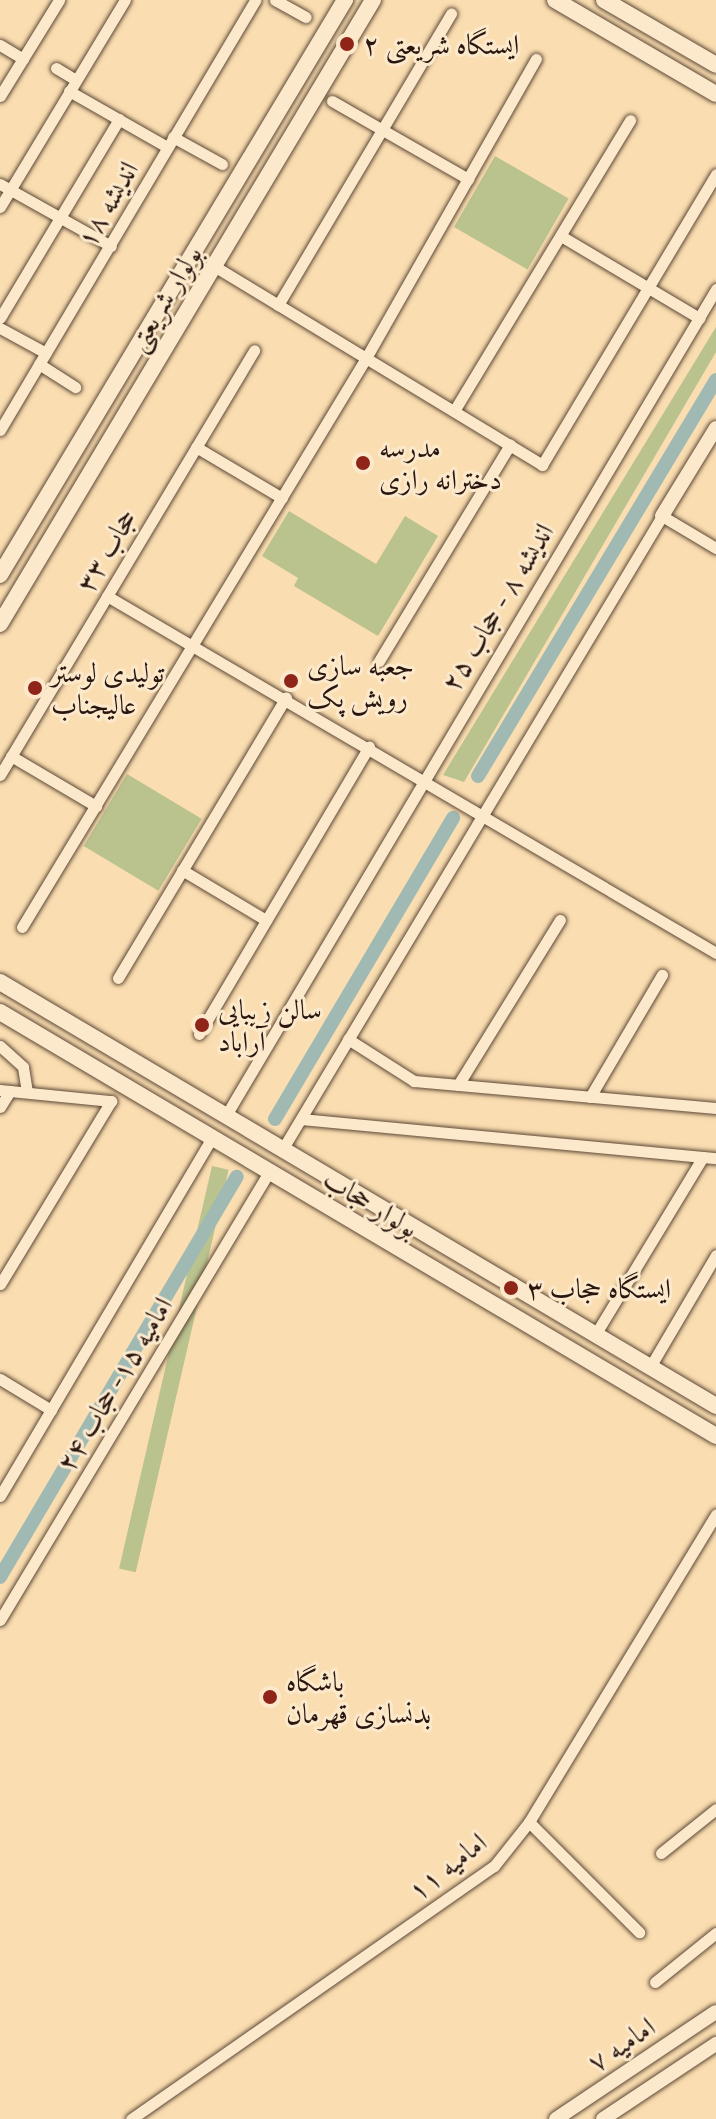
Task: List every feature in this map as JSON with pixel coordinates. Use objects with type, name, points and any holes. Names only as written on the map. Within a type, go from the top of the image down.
[{"type":"main road","name":"بولوار شریعتی","points":[[0,575],[345,0]]},
{"type":"main road","name":"بولوار شریعتی","points":[[0,624],[373,0]]},
{"type":"main road","points":[[555,0],[716,94]]},
{"type":"main road","points":[[604,0],[624,5],[716,65]]},
{"type":"main road","name":"بولوار حجاب","points":[[0,982],[493,1278],[716,1406]]},
{"type":"main road","name":"بولوار حجاب","points":[[0,1012],[716,1436]]},
{"type":"main road","points":[[480,1297],[493,1278]]},
{"type":"street","points":[[0,96],[59,0]]},
{"type":"street","points":[[0,207],[5,187],[125,0]]},
{"type":"street","name":"اندیشه ۱۸","points":[[0,430],[255,0]]},
{"type":"street","points":[[275,0],[306,17]]},
{"type":"street","points":[[278,305],[451,14]]},
{"type":"street","points":[[0,45],[23,59]]},
{"type":"street","points":[[22,927],[366,358],[536,59]]},
{"type":"street","points":[[56,68],[76,80]]},
{"type":"street","points":[[69,91],[119,119],[222,164]]},
{"type":"street","points":[[332,101],[468,179]]},
{"type":"street","points":[[0,318],[119,119]]},
{"type":"street","points":[[454,411],[630,120]]},
{"type":"street","points":[[214,266],[542,465],[716,174]]},
{"type":"street","points":[[5,187],[111,246]]},
{"type":"street","points":[[561,236],[699,318]]},
{"type":"street","name":"اندیشه ۸ - حجاب ۲۵","points":[[225,1117],[716,289]]},
{"type":"street","points":[[0,328],[75,387]]},
{"type":"street","name":"حجاب ۳۳","points":[[0,775],[254,350]]},
{"type":"street","points":[[282,1150],[716,428]]},
{"type":"street","points":[[379,661],[510,445]]},
{"type":"street","points":[[196,447],[282,498]]},
{"type":"street","points":[[662,516],[716,548]]},
{"type":"street","points":[[107,596],[195,642],[716,953]]},
{"type":"street","points":[[118,978],[286,697]]},
{"type":"street","points":[[199,1034],[369,747]]},
{"type":"street","points":[[11,756],[96,806]]},
{"type":"street","points":[[182,870],[266,920]]},
{"type":"street","points":[[458,1085],[560,920]]},
{"type":"street","points":[[590,1097],[662,975]]},
{"type":"street","points":[[348,1039],[414,1081],[716,1108]]},
{"type":"street","points":[[3,1046],[23,1067],[27,1092]]},
{"type":"street","points":[[0,1107],[5,1090],[111,1101],[0,1284]]},
{"type":"street","points":[[301,1119],[710,1157],[595,1335]]},
{"type":"street","name":"امامیه ۱۵- حجاب ۲۴","points":[[0,1496],[212,1138]]},
{"type":"street","name":"امامیه ۱۵- حجاب ۲۴","points":[[0,1620],[269,1172]]},
{"type":"street","points":[[650,1367],[716,1255]]},
{"type":"street","points":[[0,1379],[51,1410]]},
{"type":"street","name":"امامیه ۱۱","points":[[131,2119],[494,1866],[529,1822],[716,1514]]},
{"type":"street","points":[[661,1853],[716,1809]]},
{"type":"street","points":[[529,1822],[639,1932]]},
{"type":"street","points":[[655,1982],[716,1933]]},
{"type":"street","name":"امامیه ۷","points":[[556,2119],[716,2012]]},
{"type":"street","name":"امامیه ۷","points":[[603,2119],[716,2044]]},
{"type":"street","points":[[584,2100],[596,2119]]},
{"type":"green space","points":[[495,156],[569,198],[528,270],[454,227]]},
{"type":"green space","points":[[716,327],[716,352],[464,782],[443,775]]},
{"type":"green space","points":[[289,511],[376,564],[405,516],[438,536],[378,636],[294,586],[298,578],[262,556]]},
{"type":"green space","points":[[127,774],[202,819],[158,891],[84,846]]},
{"type":"green space","points":[[212,1166],[229,1170],[136,1572],[119,1568]]},
{"type":"waterway","points":[[478,776],[716,380]]},
{"type":"waterway","points":[[275,1119],[453,818]]},
{"type":"waterway","points":[[0,1577],[237,1177]]},
{"type":"place","name":"ایستگاه شریعتی ۲","points":[[347,44]]},
{"type":"place","name":"مدرسه دخترانه رازی","points":[[363,463]]},
{"type":"place","name":"جعبه سازی رویش پک","points":[[291,681]]},
{"type":"place","name":"تولیدی لوستر عالیجناب","points":[[35,688]]},
{"type":"place","name":"سالن زیبایی آراباد","points":[[202,1025]]},
{"type":"place","name":"ایستگاه حجاب ۳","points":[[511,1288]]},
{"type":"place","name":"باشگاه بدنسازی قهرمان","points":[[270,1697]]}]
